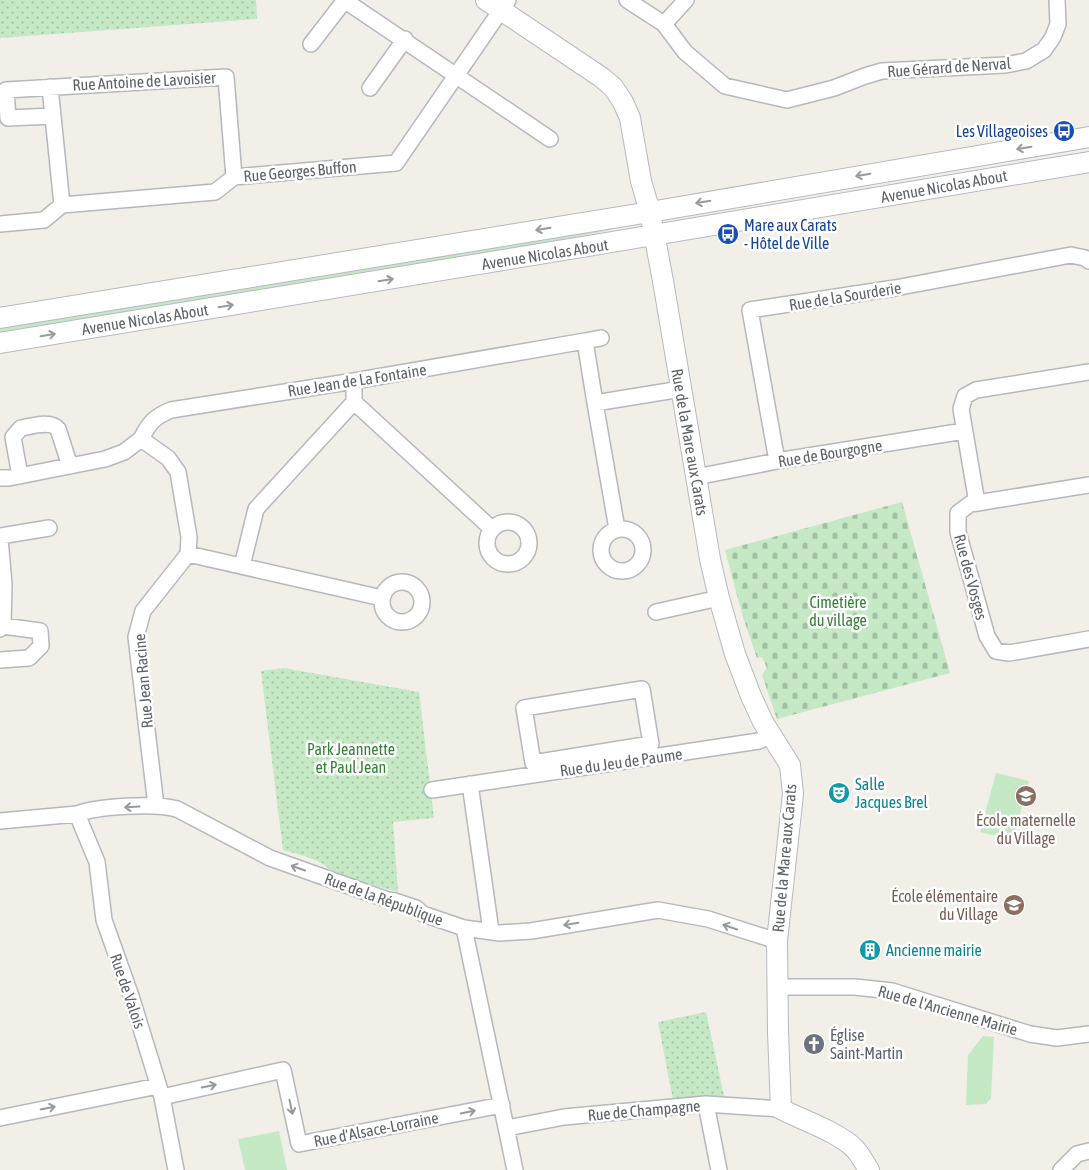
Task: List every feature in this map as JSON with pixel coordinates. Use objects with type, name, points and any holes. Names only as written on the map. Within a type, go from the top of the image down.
[{"type":"main road","name":"Rue de la Mare aux Carats","points":[[498,3],[613,87],[623,102],[630,118],[641,181],[650,212],[710,559],[719,598],[735,654],[763,722],[790,765],[793,794],[777,941],[781,1109]]},
{"type":"main road","name":"Avenue Nicolas About","points":[[0,318],[650,212],[1089,137]]},
{"type":"main road","name":"Avenue Nicolas About","points":[[0,343],[1089,162]]},
{"type":"main road","points":[[781,1109],[837,1136],[852,1146],[861,1156],[869,1170]]},
{"type":"street","points":[[311,44],[345,0],[550,139]]},
{"type":"street","name":"Rue Gérard de Nerval","points":[[627,0],[664,24],[686,52],[725,86],[788,100],[834,88],[882,71],[1005,65],[1026,61],[1044,50],[1054,37],[1058,24],[1057,0]]},
{"type":"street","points":[[664,24],[686,0]]},
{"type":"street","name":"Rue Georges Buffon","points":[[62,205],[215,192],[234,177],[396,163],[457,76],[498,3]]},
{"type":"street","points":[[370,88],[405,39]]},
{"type":"street","name":"Rue Antoine de Lavoisier","points":[[53,116],[8,118],[6,90],[226,77],[234,177]]},
{"type":"street","name":"Rue Antoine de Lavoisier","points":[[50,87],[62,205]]},
{"type":"street","points":[[0,224],[44,220],[62,205]]},
{"type":"street","name":"Rue de la Sourderie","points":[[777,461],[750,310],[895,288],[1071,255],[1085,258],[1089,261]]},
{"type":"street","name":"Rue Jean de La Fontaine","points":[[142,439],[148,426],[158,415],[171,410],[354,382],[602,338]]},
{"type":"street","points":[[585,341],[617,529]]},
{"type":"street","points":[[1089,372],[976,390],[965,396],[961,409],[977,503],[1089,485]]},
{"type":"street","points":[[242,566],[256,509],[354,402],[354,382]]},
{"type":"street","points":[[595,403],[681,389]]},
{"type":"street","points":[[354,402],[492,529]]},
{"type":"street","points":[[20,476],[13,437],[21,428],[56,425],[70,466]]},
{"type":"street","name":"Rue de Bourgogne","points":[[696,477],[777,461],[964,431]]},
{"type":"street","points":[[0,478],[20,476],[104,459],[124,452],[142,439],[168,458],[178,472],[189,538],[188,554],[382,598]]},
{"type":"street","name":"Rue des Vosges","points":[[977,503],[970,504],[958,513],[958,532],[987,636],[996,651],[1009,653],[1089,639]]},
{"type":"street","points":[[0,660],[29,658],[41,646],[40,631],[2,627],[4,584],[0,537],[48,528]]},
{"type":"street","name":"Rue Jean Racine","points":[[156,806],[136,637],[143,610],[188,554]]},
{"type":"street","points":[[656,612],[719,598]]},
{"type":"street","points":[[642,689],[651,744],[533,763],[524,708],[642,689]]},
{"type":"street","name":"Rue du Jeu de Paume","points":[[432,790],[759,741],[770,735]]},
{"type":"street","points":[[470,784],[491,931]]},
{"type":"street","name":"Rue de la République","points":[[0,822],[77,814],[85,811],[156,806],[177,809],[270,858],[388,900],[416,908],[423,914],[464,928],[500,933],[531,931],[658,910],[708,919],[777,941]]},
{"type":"street","name":"Rue de Valois","points":[[77,814],[97,862],[104,920],[131,996],[160,1091],[176,1170]]},
{"type":"street","points":[[464,928],[515,1170]]},
{"type":"street","name":"Rue de l'Ancienne Mairie","points":[[777,987],[855,987],[892,991],[1030,1034],[1057,1038],[1089,1034]]},
{"type":"street","name":"Rue d'Alsace-Lorraine","points":[[0,1118],[283,1070],[299,1144],[502,1105]]},
{"type":"street","points":[[706,1104],[720,1170]]},
{"type":"street","name":"Rue de Champagne","points":[[507,1128],[564,1117],[706,1104],[781,1109]]},
{"type":"street","points":[[1061,1170],[1077,1154],[1089,1151]]},
{"type":"green space","points":[[0,0],[256,0],[257,19],[0,38]]},
{"type":"green space","points":[[610,226],[611,230],[473,257],[0,338],[0,324]]},
{"type":"green space","name":"Cimetière du village","points":[[902,502],[950,673],[777,719],[762,675],[767,668],[762,657],[757,658],[742,614],[725,550]]},
{"type":"green space","name":"Park Jeannette et Paul Jean","points":[[284,668],[419,692],[434,818],[393,822],[398,892],[332,873],[329,868],[318,861],[283,850],[261,671]]},
{"type":"green space","points":[[996,773],[1029,781],[1013,840],[980,832]]},
{"type":"green space","points":[[706,1012],[724,1096],[673,1100],[658,1022]]},
{"type":"green space","points":[[983,1036],[994,1037],[991,1098],[986,1104],[966,1105],[968,1055]]},
{"type":"green space","points":[[279,1131],[287,1170],[245,1170],[238,1139]]},
{"type":"place","name":"Les Villageoises","points":[[1064,131]]},
{"type":"place","name":"Mare aux Carats - Hôtel de Ville","points":[[728,234]]},
{"type":"place","name":"Salle Jacques Brel","points":[[839,793]]},
{"type":"place","name":"École maternelle du Village","points":[[1026,796]]},
{"type":"place","name":"École élémentaire du Village","points":[[1014,905]]},
{"type":"place","name":"Ancienne mairie","points":[[870,950]]},
{"type":"place","name":"Église Saint-Martin","points":[[814,1044]]}]
